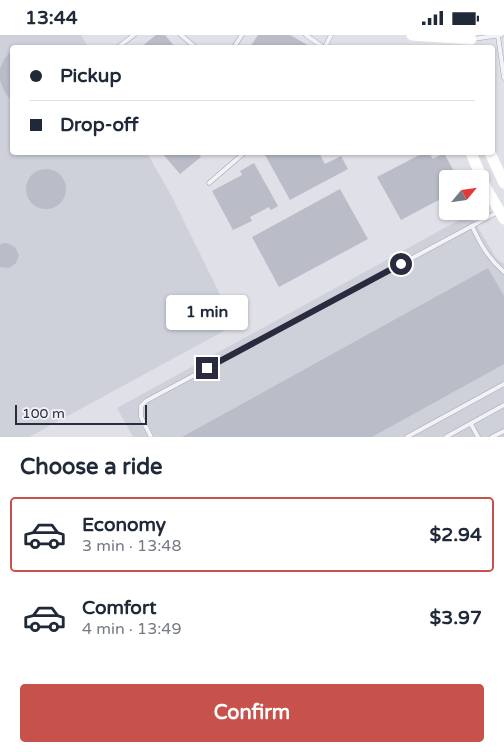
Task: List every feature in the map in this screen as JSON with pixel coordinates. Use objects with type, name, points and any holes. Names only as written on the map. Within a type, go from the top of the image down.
[{"type":"main road","points":[[412,35],[471,41]]},
{"type":"main road","points":[[472,155],[486,188],[503,213]]},
{"type":"main road","points":[[491,155],[504,183]]},
{"type":"lane","points":[[128,37],[134,35]]},
{"type":"lane","points":[[181,35],[193,45]]},
{"type":"lane","points":[[306,35],[321,45]]},
{"type":"lane","points":[[498,35],[504,78]]},
{"type":"lane","points":[[471,41],[501,35]]},
{"type":"lane","points":[[209,183],[242,155]]},
{"type":"lane","points":[[151,437],[141,417],[141,407],[146,401],[472,226],[503,213]]},
{"type":"lane","points":[[472,226],[491,260],[504,272]]},
{"type":"lane","points":[[407,437],[504,384]]},
{"type":"lane","points":[[446,437],[504,405]]},
{"type":"lane","points":[[471,423],[478,437]]},
{"type":"lane","points":[[492,437],[504,431]]},
{"type":"shaded area","points":[[0,35],[81,35],[87,45],[10,45],[10,155],[148,155],[172,197],[235,325],[29,437],[0,437]]},
{"type":"shaded area","points":[[459,220],[474,220],[496,258],[504,264],[504,437],[133,437],[117,408]]},
{"type":"building","points":[[156,35],[165,35],[173,45],[144,45]]},
{"type":"building","points":[[258,35],[290,35],[308,45],[251,45]]},
{"type":"building","points":[[10,52],[10,99],[4,91],[0,80],[0,69],[4,59]]},
{"type":"building","points":[[164,155],[200,155],[201,157],[180,174]]},
{"type":"building","points":[[265,155],[320,155],[325,164],[341,156],[348,169],[290,200]]},
{"type":"building","points":[[419,155],[430,155],[433,159],[445,155],[453,170],[439,170],[439,200],[401,220],[377,177]]},
{"type":"building","points":[[254,163],[278,206],[271,210],[269,207],[250,217],[252,221],[233,230],[212,191],[242,175],[240,171]]},
{"type":"building","points":[[50,169],[57,172],[63,178],[66,189],[65,197],[57,206],[50,209],[42,209],[35,206],[27,197],[26,185],[29,178],[38,170]]},
{"type":"building","points":[[340,189],[368,239],[279,287],[252,237]]},
{"type":"building","points":[[3,243],[15,247],[19,255],[16,263],[9,268],[0,267],[0,245]]},
{"type":"building","points":[[488,268],[504,296],[504,364],[372,437],[182,437]]},
{"type":"route","points":[[207,368],[401,264]]}]
